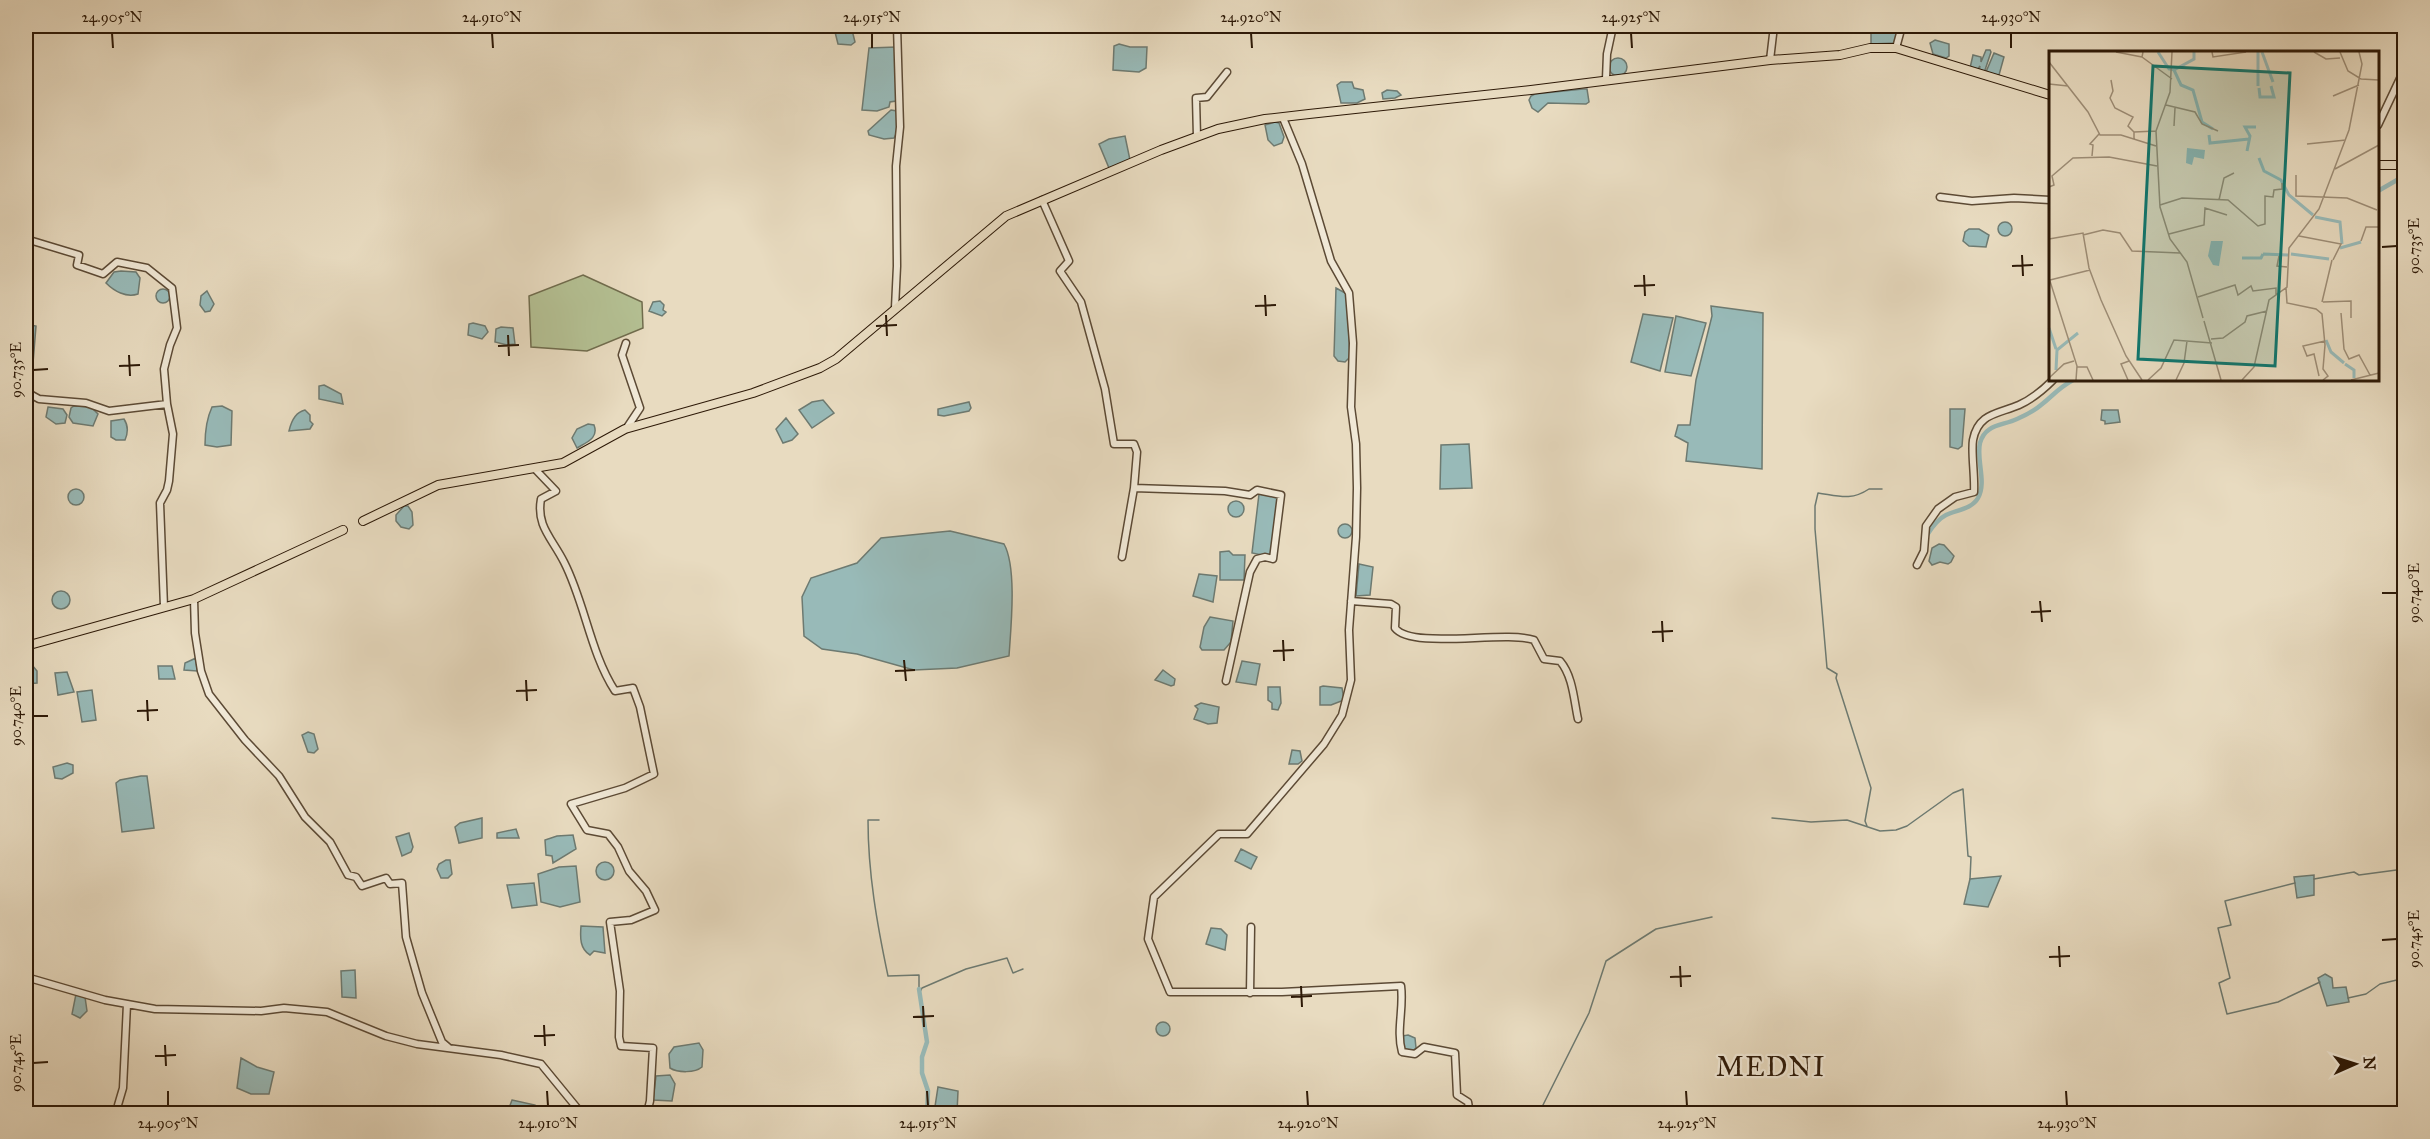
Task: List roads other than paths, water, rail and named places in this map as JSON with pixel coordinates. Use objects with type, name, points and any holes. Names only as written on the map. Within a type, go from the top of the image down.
[{"type":"main road","points":[[363,521],[438,485],[563,463],[625,429],[753,393],[820,368],[836,359],[1006,216],[1218,129],[1265,119],[1531,90],[1770,60],[1840,55],[1870,48],[1896,48],[2049,95]]},
{"type":"main road","points":[[2379,165],[2404,165]]},
{"type":"main road","points":[[26,646],[194,599],[343,530]]},
{"type":"street","points":[[895,308],[896,166],[900,127],[897,26]]},
{"type":"street","points":[[1606,79],[1607,54],[1613,26]]},
{"type":"street","points":[[1770,60],[1774,26]]},
{"type":"street","points":[[1896,48],[1902,26]]},
{"type":"street","points":[[2379,122],[2404,70]]},
{"type":"street","points":[[1197,137],[1196,98],[1207,97],[1227,72]]},
{"type":"street","points":[[1283,117],[1302,164],[1330,261],[1350,293],[1353,343],[1351,407],[1356,444],[1357,488],[1351,601],[1351,680],[1342,715],[1324,744],[1247,834],[1219,834],[1154,897],[1148,939],[1170,992],[1250,993],[1401,986],[1403,1002],[1398,1029],[1402,1052],[1415,1054],[1424,1047],[1455,1053],[1457,1095],[1468,1102],[1470,1113]]},
{"type":"street","points":[[1940,197],[1972,201],[2014,198],[2049,200]]},
{"type":"street","points":[[1042,200],[1069,261],[1060,271],[1081,302],[1105,389],[1114,444],[1134,444],[1137,452],[1134,488],[1122,557]]},
{"type":"street","points":[[26,239],[79,255],[77,265],[103,274],[117,262],[147,268],[172,288],[177,328],[164,369],[167,404],[173,434],[167,490],[160,503],[164,607]]},
{"type":"street","points":[[625,429],[640,408],[619,355],[626,343]]},
{"type":"street","points":[[1917,565],[1924,550],[1926,526],[1938,509],[1955,497],[1974,492],[1972,443],[1976,429],[1986,417],[2019,405],[2052,381]]},
{"type":"street","points":[[26,385],[30,394],[39,399],[86,403],[109,411],[167,404]]},
{"type":"street","points":[[535,468],[556,491],[541,499],[539,518],[564,562],[585,613],[601,665],[609,681],[615,691],[633,688],[640,707],[654,774],[625,788],[572,804],[587,830],[608,834],[618,847],[629,871],[646,891],[655,910],[631,920],[610,922],[620,991],[619,1037],[621,1046],[653,1048],[650,1101],[647,1113],[638,1113]]},
{"type":"street","points":[[1134,488],[1225,490],[1251,495],[1257,490],[1281,495],[1274,560],[1265,557],[1257,559],[1250,572],[1226,681]]},
{"type":"street","points":[[194,599],[195,633],[201,671],[209,694],[245,740],[279,776],[305,817],[330,842],[348,875],[356,877],[362,886],[386,878],[390,884],[402,883],[406,937],[422,993],[442,1042],[449,1048]]},
{"type":"street","points":[[1351,601],[1391,604],[1396,608],[1395,628],[1404,634],[1439,640],[1505,635],[1523,636],[1534,640],[1545,659],[1560,661],[1564,666],[1573,693],[1578,719]]},
{"type":"street","points":[[1250,993],[1251,927]]},
{"type":"street","points":[[26,977],[105,1000],[167,1010],[314,1009],[353,1021],[387,1036],[417,1044],[501,1055],[541,1064],[582,1113]]},
{"type":"street","points":[[118,1105],[123,1088],[127,1004]]},
{"type":"water","points":[[837,26],[851,26],[855,42],[851,45],[838,44],[835,32]]},
{"type":"water","points":[[1871,26],[1899,26],[1896,43],[1871,44]]},
{"type":"water","points":[[1935,40],[1949,44],[1949,56],[1946,58],[1933,54],[1930,43]]},
{"type":"water","points":[[1119,44],[1130,47],[1147,47],[1146,68],[1139,72],[1113,70],[1114,46]]},
{"type":"water","points":[[896,47],[896,101],[890,102],[889,107],[877,111],[862,110],[869,48]]},
{"type":"water","points":[[1986,50],[1991,52],[1985,70],[1979,71],[1980,66],[1977,70],[1970,68],[1973,55],[1981,57],[1981,62]]},
{"type":"water","points":[[1994,53],[2004,57],[1999,75],[1996,77],[1986,72]]},
{"type":"water","points":[[1618,58],[1624,61],[1627,67],[1624,73],[1618,76],[1612,73],[1609,67],[1612,61]]},
{"type":"water","points":[[1341,82],[1352,82],[1354,88],[1363,90],[1365,99],[1357,103],[1341,103],[1337,85]]},
{"type":"water","points":[[1587,89],[1589,102],[1586,104],[1548,103],[1538,112],[1532,108],[1529,100],[1535,94]]},
{"type":"water","points":[[1387,90],[1397,91],[1401,95],[1383,99],[1382,93]]},
{"type":"water","points":[[891,110],[897,111],[898,130],[894,138],[884,139],[869,135],[868,131]]},
{"type":"water","points":[[1279,123],[1284,137],[1282,143],[1274,146],[1268,140],[1265,125]]},
{"type":"water","points":[[1125,136],[1130,160],[1109,168],[1099,144],[1109,139]]},
{"type":"water","points":[[2002,222],[2008,222],[2012,229],[2008,236],[2002,236],[1998,232],[1998,226]]},
{"type":"water","points":[[1969,229],[1979,229],[1989,235],[1986,247],[1969,246],[1963,241],[1965,232]]},
{"type":"water","points":[[114,272],[136,272],[140,278],[138,294],[120,293],[106,283]]},
{"type":"water","points":[[1336,288],[1347,294],[1350,357],[1345,362],[1338,361],[1334,356]]},
{"type":"water","points":[[160,289],[166,289],[170,296],[166,303],[160,303],[156,299],[156,293]]},
{"type":"water","points":[[207,291],[214,304],[210,311],[205,312],[200,305],[201,296]]},
{"type":"water","points":[[660,301],[666,312],[662,316],[649,311],[653,302]]},
{"type":"water","points":[[1711,306],[1763,313],[1762,469],[1686,461],[1688,443],[1675,436],[1678,425],[1690,425],[1696,380],[1712,316]]},
{"type":"water","points":[[1643,314],[1673,318],[1660,371],[1631,362]]},
{"type":"water","points":[[1676,316],[1706,323],[1691,376],[1665,372]]},
{"type":"water","points":[[26,324],[36,326],[33,363],[26,363]]},
{"type":"water","points":[[469,324],[485,326],[488,332],[482,339],[468,335]]},
{"type":"water","points":[[513,328],[515,344],[495,342],[496,329]]},
{"type":"water","points":[[324,385],[341,394],[343,404],[319,399],[319,386]]},
{"type":"water","points":[[823,400],[834,413],[812,428],[799,410],[812,402]]},
{"type":"water","points":[[969,402],[971,408],[969,411],[938,415],[938,409]]},
{"type":"water","points":[[74,406],[91,407],[98,414],[93,426],[73,423],[69,417],[71,408]]},
{"type":"water","points":[[222,406],[232,411],[231,445],[217,447],[205,445],[208,416],[212,407]]},
{"type":"water","points":[[48,407],[63,409],[67,415],[65,423],[56,424],[46,417]]},
{"type":"water","points":[[1950,409],[1965,409],[1962,446],[1958,449],[1950,447]]},
{"type":"water","points":[[305,410],[310,415],[310,421],[313,424],[310,429],[289,431],[294,418]]},
{"type":"water","points":[[2102,410],[2118,410],[2120,422],[2105,424],[2105,421],[2101,420]]},
{"type":"water","points":[[786,418],[798,434],[792,440],[783,443],[776,429]]},
{"type":"water","points":[[124,419],[127,435],[125,440],[116,440],[111,437],[111,421]]},
{"type":"water","points":[[588,424],[594,425],[595,433],[588,442],[577,448],[572,438],[577,429]]},
{"type":"water","points":[[1469,444],[1472,488],[1440,489],[1441,445]]},
{"type":"water","points":[[73,489],[79,489],[84,497],[82,503],[73,505],[68,500],[68,494]]},
{"type":"water","points":[[1259,494],[1279,497],[1272,557],[1252,553]]},
{"type":"water","points":[[1236,501],[1242,503],[1244,509],[1242,515],[1236,517],[1230,515],[1228,509],[1230,503]]},
{"type":"water","points":[[404,506],[408,506],[412,512],[413,525],[409,529],[401,527],[396,521],[396,515]]},
{"type":"water","points":[[1342,524],[1348,524],[1352,531],[1348,538],[1342,538],[1338,534],[1338,528]]},
{"type":"water","points":[[950,531],[1004,544],[1011,567],[1012,582],[1009,656],[957,668],[914,670],[857,654],[822,649],[804,636],[802,597],[811,578],[857,563],[881,538]]},
{"type":"water","points":[[1939,544],[1944,545],[1954,556],[1948,564],[1940,562],[1932,565],[1929,561],[1932,548]]},
{"type":"water","points":[[1229,551],[1233,555],[1245,555],[1244,580],[1220,580],[1220,552]]},
{"type":"water","points":[[1359,564],[1373,567],[1370,595],[1356,596]]},
{"type":"water","points":[[1199,574],[1217,576],[1213,602],[1193,596]]},
{"type":"water","points":[[61,591],[67,594],[70,600],[67,606],[61,609],[55,606],[52,600],[55,594]]},
{"type":"water","points":[[1210,617],[1233,621],[1231,642],[1224,650],[1202,650],[1200,647],[1204,627]]},
{"type":"water","points":[[196,658],[197,671],[184,670],[185,663]]},
{"type":"water","points":[[1242,661],[1260,664],[1256,685],[1236,682]]},
{"type":"water","points":[[32,665],[37,671],[37,683],[26,684],[26,666]]},
{"type":"water","points":[[158,666],[172,666],[175,679],[159,679]]},
{"type":"water","points":[[1163,670],[1175,679],[1174,685],[1155,680]]},
{"type":"water","points":[[67,672],[74,692],[58,695],[55,673]]},
{"type":"water","points":[[1268,687],[1280,687],[1281,703],[1278,710],[1272,709],[1272,703],[1268,700]]},
{"type":"water","points":[[1320,687],[1342,688],[1344,700],[1331,705],[1320,705]]},
{"type":"water","points":[[92,690],[96,720],[82,722],[77,692]]},
{"type":"water","points":[[1201,703],[1219,707],[1217,723],[1208,724],[1194,719],[1198,709],[1195,706]]},
{"type":"water","points":[[308,732],[314,734],[318,749],[314,753],[308,752],[302,735]]},
{"type":"water","points":[[1292,750],[1300,751],[1302,761],[1298,764],[1289,764]]},
{"type":"water","points":[[67,763],[73,765],[73,773],[62,779],[55,778],[53,767]]},
{"type":"water","points":[[147,776],[154,828],[122,832],[116,783],[120,780]]},
{"type":"water","points":[[482,818],[482,838],[459,843],[455,827],[460,823]]},
{"type":"water","points":[[516,829],[519,838],[497,838],[497,833]]},
{"type":"water","points":[[409,833],[413,847],[411,852],[402,856],[396,837]]},
{"type":"water","points":[[573,835],[576,849],[553,863],[552,856],[546,855],[545,840],[557,836]]},
{"type":"water","points":[[1241,849],[1257,857],[1251,869],[1235,861]]},
{"type":"water","points":[[450,860],[452,874],[448,878],[441,878],[437,869],[439,864]]},
{"type":"water","points":[[605,862],[611,865],[614,871],[611,877],[605,880],[599,877],[596,871],[599,865]]},
{"type":"water","points":[[576,866],[580,902],[560,907],[541,902],[538,874],[559,867]]},
{"type":"water","points":[[2314,875],[2314,895],[2297,898],[2294,877]]},
{"type":"water","points":[[2001,876],[1988,907],[1964,904],[1970,879]]},
{"type":"water","points":[[534,883],[537,905],[512,908],[507,885]]},
{"type":"water","points":[[581,926],[603,927],[605,953],[594,951],[590,955],[584,950],[581,943]]},
{"type":"water","points":[[1211,928],[1221,929],[1227,935],[1225,950],[1206,944]]},
{"type":"water","points":[[355,970],[356,998],[342,997],[341,971]]},
{"type":"water","points":[[2325,974],[2332,978],[2333,988],[2346,987],[2349,1002],[2327,1006],[2318,978]]},
{"type":"water","points":[[76,994],[85,997],[87,1011],[80,1018],[72,1014]]},
{"type":"water","points":[[1163,1022],[1168,1024],[1170,1029],[1168,1034],[1163,1036],[1158,1034],[1156,1029],[1158,1024]]},
{"type":"water","points":[[1408,1035],[1415,1038],[1416,1048],[1413,1051],[1404,1050],[1402,1036]]},
{"type":"water","points":[[699,1043],[703,1050],[702,1067],[686,1072],[670,1068],[669,1054],[674,1047]]},
{"type":"water","points":[[241,1058],[257,1067],[274,1072],[269,1094],[251,1094],[237,1088]]},
{"type":"water","points":[[670,1075],[675,1084],[672,1101],[653,1100],[656,1076]]},
{"type":"water","points":[[938,1087],[958,1091],[957,1113],[934,1113]]},
{"type":"water","points":[[512,1100],[535,1105],[535,1113],[510,1113]]},
{"type":"water","points":[[495,1107],[499,1113],[467,1113],[467,1109]]},
{"type":"waterway","points":[[2379,190],[2404,176]]},
{"type":"waterway","points":[[1927,535],[1943,517],[1968,507],[1978,498],[1982,485],[1979,450],[1982,437],[1986,432],[2032,411],[2071,381]]},
{"type":"waterway","points":[[1867,826],[1865,821],[1871,788],[1836,678],[1837,674],[1827,668],[1815,506],[1818,493],[1850,496],[1869,489],[1882,489]]},
{"type":"waterway","points":[[1772,818],[1811,822],[1847,820],[1880,831],[1896,830],[1907,826],[1953,793],[1963,789],[1968,856],[1971,857],[1970,879]]},
{"type":"waterway","points":[[879,820],[868,820],[868,840],[874,898],[888,976],[919,975],[919,989]]},
{"type":"waterway","points":[[2314,879],[2354,872],[2359,875],[2404,869]]},
{"type":"waterway","points":[[2295,883],[2225,901],[2231,925],[2218,928],[2230,978],[2219,983],[2227,1014],[2278,1002],[2320,982]]},
{"type":"waterway","points":[[1536,1114],[1542,1107],[1589,1013],[1606,961],[1656,929],[1712,917]]},
{"type":"waterway","points":[[2348,998],[2366,994],[2380,984],[2401,979],[2400,955],[2404,953]]},
{"type":"waterway","points":[[919,994],[922,988],[966,969],[1007,958],[1013,973],[1023,969]]},
{"type":"waterway","points":[[919,989],[927,1042],[922,1057],[922,1073],[928,1091],[927,1114]]},
{"type":"district","name":"MEDNI","points":[[1771,1067]]}]
